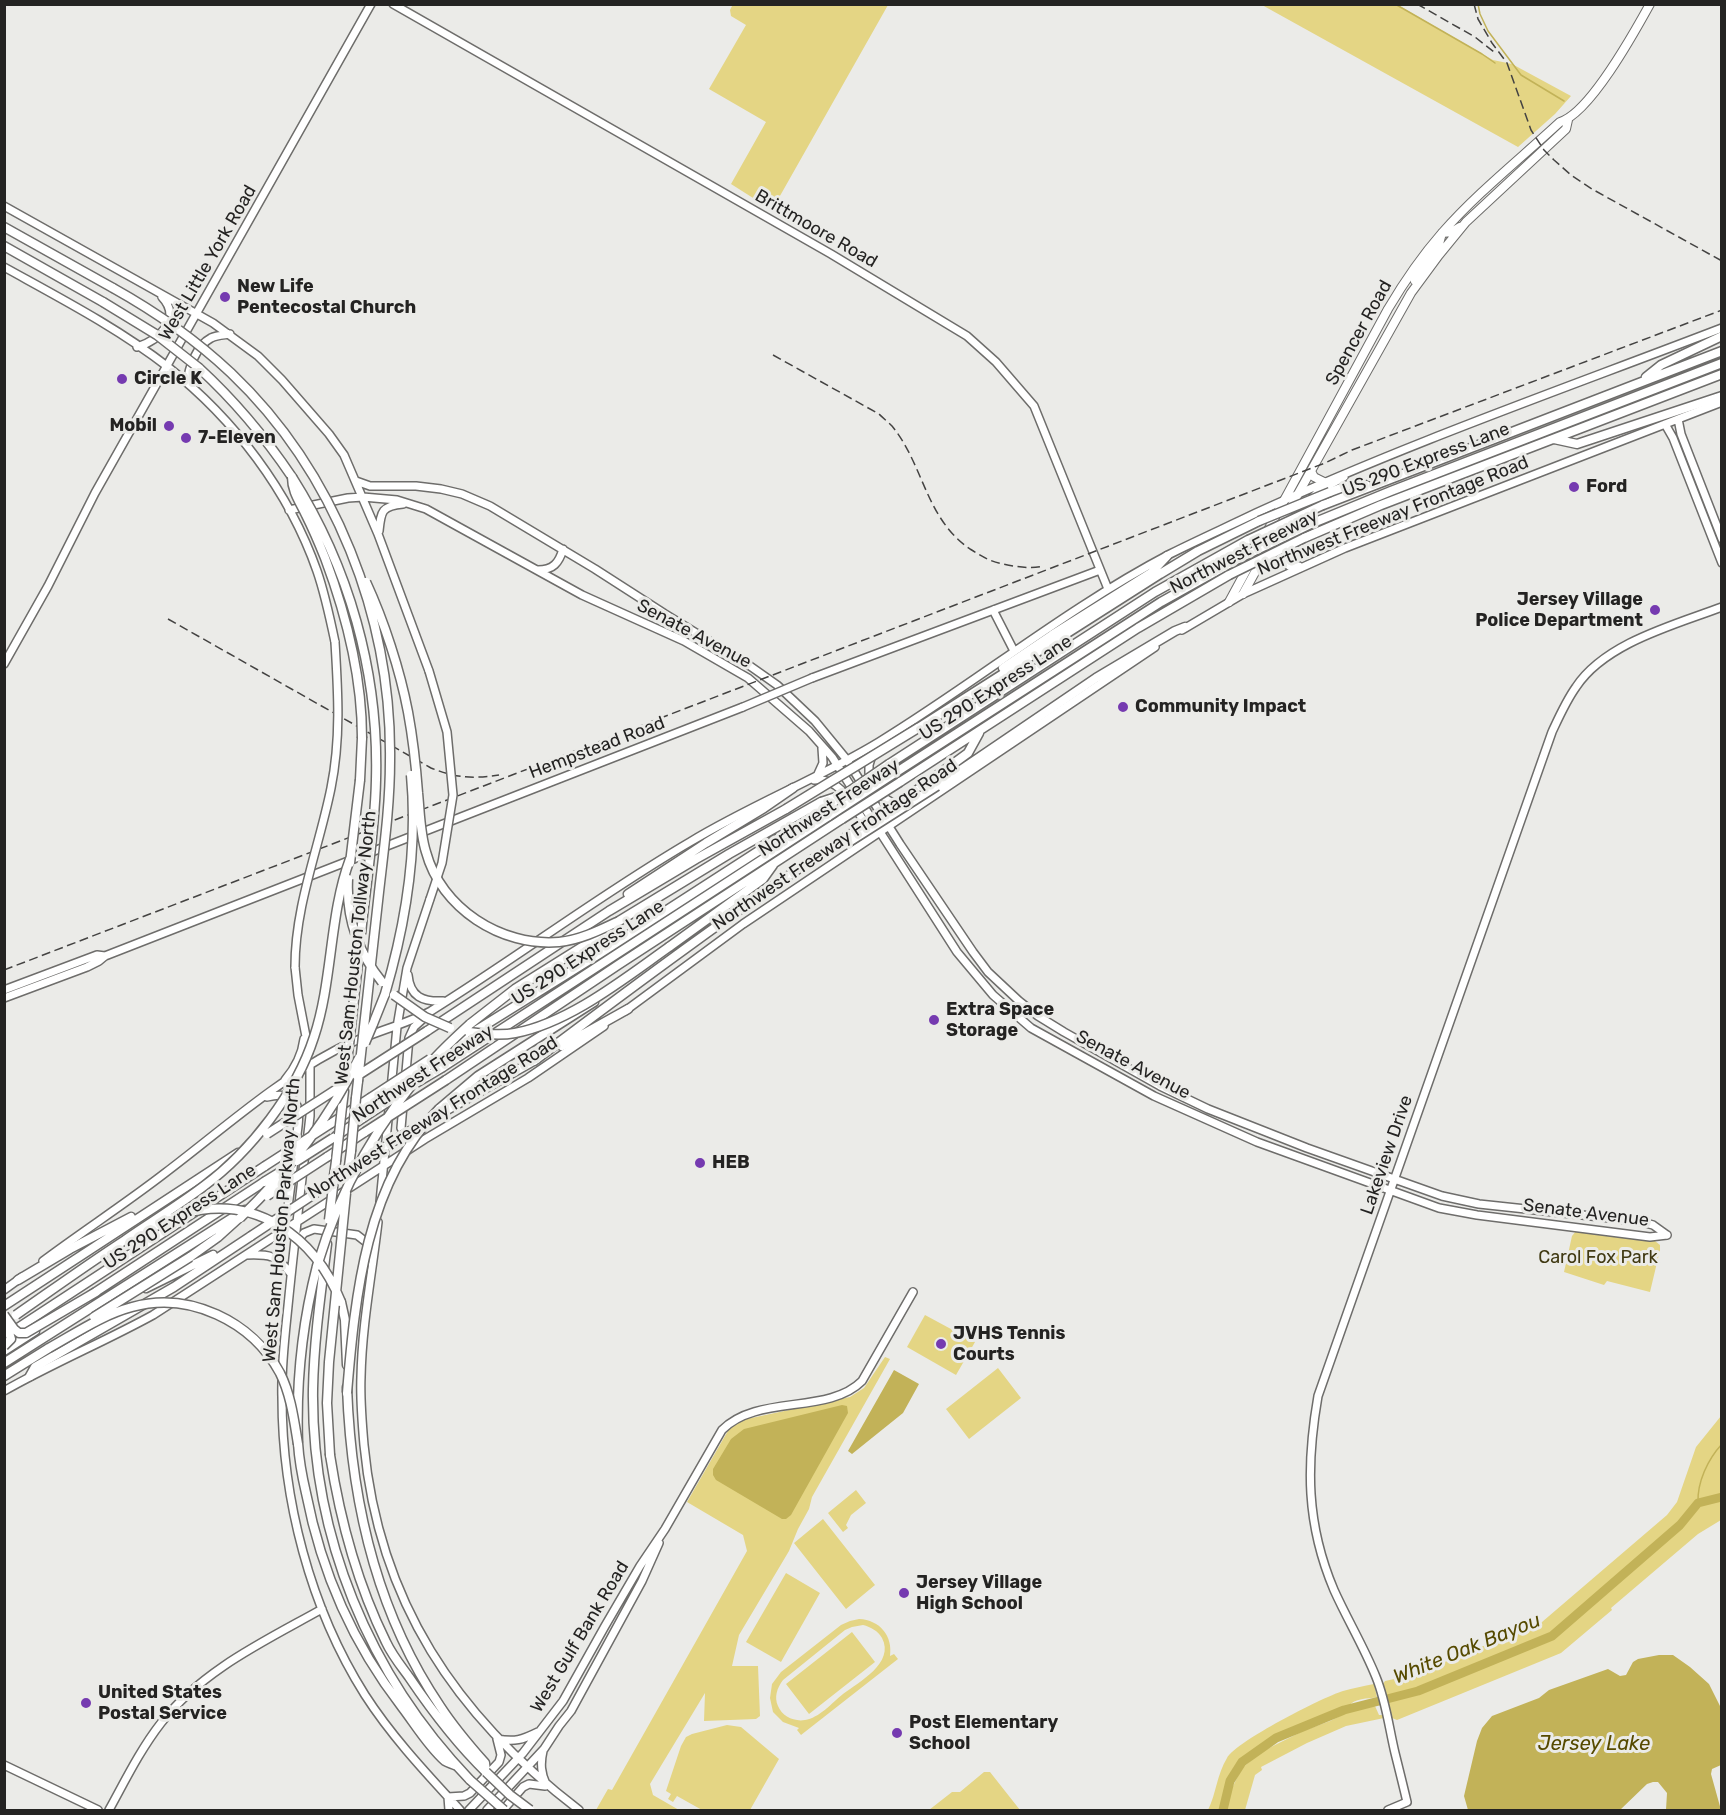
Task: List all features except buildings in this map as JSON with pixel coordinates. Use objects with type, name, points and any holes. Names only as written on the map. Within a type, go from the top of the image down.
[{"type":"highway","name":"West Sam Houston Tollway North","points":[[4,227],[154,312],[212,356],[248,390],[305,464],[335,517],[354,557],[379,647],[386,688],[390,760],[388,807],[332,1320],[327,1403],[330,1455],[346,1537],[363,1588],[387,1644],[445,1728],[468,1755],[510,1795],[530,1810]]},
{"type":"highway","name":"West Sam Houston Tollway North","points":[[4,246],[157,335],[208,376],[253,424],[292,477],[324,534],[355,614],[370,685],[376,759],[373,824],[315,1352],[313,1399],[316,1453],[323,1500],[342,1572],[359,1616],[384,1666],[432,1736],[465,1774],[503,1810]]},
{"type":"highway","points":[[1638,383],[1661,365],[1722,336]]},
{"type":"highway","name":"Northwest Freeway","points":[[4,1363],[446,1080],[775,862],[845,794],[1155,592],[1248,540],[1323,505],[1722,351]]},
{"type":"highway","name":"US 290 Express Lane","points":[[4,1348],[96,1292],[442,1067],[827,812],[895,773],[1152,608],[1238,559],[1312,523],[1371,498],[1722,363]]},
{"type":"highway","name":"Northwest Freeway","points":[[4,1337],[265,1166],[635,931],[827,812],[900,782],[1146,623],[1229,575],[1304,538],[1364,512],[1722,374]]},
{"type":"highway","points":[[1554,439],[1577,444],[1722,396]]},
{"type":"highway","points":[[292,477],[292,488],[315,533],[335,588],[349,638],[359,692],[362,729],[361,766],[348,887],[352,924],[370,967],[388,989],[409,1007],[450,1028],[469,1032],[496,1035],[542,1026],[603,992],[669,947],[763,879],[775,862]]},
{"type":"highway","points":[[4,1306],[609,911],[786,809],[1198,551],[1259,521],[1330,492],[1349,485],[1372,485]]},
{"type":"highway","points":[[942,713],[958,699],[1052,635],[1151,573],[1167,556]]},
{"type":"highway","points":[[354,557],[377,605],[405,698],[414,745],[424,846],[439,882],[465,912],[480,922],[501,933],[539,942],[559,942],[581,937],[619,921],[729,854],[827,812]]},
{"type":"highway","points":[[534,1061],[654,970],[790,875],[937,786],[1096,678],[1185,627]]},
{"type":"highway","points":[[49,1348],[218,1238],[240,1218],[284,1172],[313,1136],[333,1107],[356,1064],[375,1019],[394,963],[410,874],[413,814],[410,762],[405,723],[389,644]]},
{"type":"highway","points":[[844,841],[968,753],[980,730]]},
{"type":"highway","points":[[609,911],[630,892],[793,788]]},
{"type":"highway","points":[[4,1348],[11,1339],[11,1334],[4,1322],[204,1186],[246,1148],[268,1121],[304,1064],[314,1039],[322,1008],[343,883],[350,859]]},
{"type":"highway","points":[[298,1444],[299,1371],[310,1294],[336,1209],[374,1137],[407,1089],[470,1024],[515,989],[606,932],[619,921]]},
{"type":"highway","points":[[347,1393],[363,1264],[382,1203],[405,1155],[434,1114],[454,1095],[478,1076],[593,1004],[603,992]]},
{"type":"highway","points":[[56,1329],[190,1268],[319,1191],[400,1137],[628,1009]]},
{"type":"highway","points":[[18,1280],[191,1183]]},
{"type":"highway","points":[[110,1250],[167,1219],[201,1210],[221,1209],[264,1218],[288,1231],[305,1244],[319,1261],[333,1281],[342,1302],[345,1320],[351,1450],[356,1486],[370,1555],[384,1598],[423,1679],[440,1707],[485,1763],[486,1772]]},
{"type":"highway","points":[[30,1377],[35,1367],[174,1287],[250,1234]]},
{"type":"highway","points":[[4,1316],[19,1333],[26,1332],[96,1292]]},
{"type":"highway","points":[[4,1376],[106,1316],[139,1305],[170,1303],[192,1306],[215,1313],[229,1320],[257,1342],[279,1372],[289,1398],[311,1521],[324,1562],[349,1624],[394,1697],[446,1762],[458,1766]]},
{"type":"main road","name":"West Little York Road","points":[[4,664],[48,586],[95,493],[371,4]]},
{"type":"main road","name":"Brittmoore Road","points":[[393,4],[831,254],[967,336],[996,362],[1034,406],[1108,589]]},
{"type":"main road","name":"Spencer Road","points":[[1243,594],[1411,293],[1466,222],[1566,129],[1568,120],[1612,69],[1650,4]]},
{"type":"main road","name":"Spencer Road","points":[[1229,602],[1388,309],[1414,267],[1442,233],[1476,198],[1560,122],[1568,120]]},
{"type":"main road","points":[[4,206],[159,294],[197,313],[230,334],[258,356],[311,411],[344,455],[356,481],[429,671],[447,732],[453,795],[442,863],[407,968],[397,1027],[360,1378],[367,1478],[375,1518],[396,1581],[421,1635],[459,1693],[497,1739],[527,1768],[579,1810]]},
{"type":"main road","points":[[1411,293],[1424,263],[1439,244],[1442,233],[1452,232],[1466,222]]},
{"type":"main road","name":"West Sam Houston Parkway North","points":[[4,267],[105,324],[167,366],[216,411],[257,459],[278,489],[290,510],[317,573],[334,642],[339,699],[336,760],[297,927],[295,967],[311,1065],[310,1116],[291,1274],[282,1396],[285,1453],[298,1531],[322,1609],[341,1652],[364,1694],[398,1740],[460,1810]]},
{"type":"main road","points":[[137,346],[149,343],[161,334],[169,320],[170,307],[159,294]]},
{"type":"main road","points":[[4,1290],[166,1173],[211,1136],[311,1065],[348,1044],[397,1027],[431,1011],[686,844],[731,817],[793,788],[878,742],[948,698],[1108,589],[1167,556],[1361,466],[1565,386],[1604,374],[1722,328]]},
{"type":"main road","points":[[187,383],[191,363],[206,342],[212,338],[230,334]]},
{"type":"main road","name":"Northwest Freeway Frontage Road","points":[[4,1391],[153,1315],[425,1139],[538,1072],[576,1047],[743,924],[1185,627],[1243,594],[1308,564],[1420,518],[1722,402]]},
{"type":"main road","points":[[1678,419],[1681,434],[1722,539]]},
{"type":"main road","points":[[1665,424],[1673,438],[1722,563]]},
{"type":"main road","points":[[1308,564],[1293,567],[1284,560],[1312,499],[1319,491],[1361,466]]},
{"type":"main road","points":[[1311,471],[1314,477],[1324,482]]},
{"type":"main road","name":"Senate Avenue","points":[[290,510],[363,497],[409,503],[441,516],[582,594],[684,641],[748,678],[802,724],[822,745],[881,832],[957,952],[1000,1002],[1031,1028],[1154,1096],[1257,1142],[1439,1208],[1650,1237],[1667,1235],[1653,1225],[1638,1221],[1479,1204],[1442,1196],[1208,1109],[1160,1086],[1038,1016],[988,972],[847,760],[815,721],[770,680],[563,549],[490,506],[462,494],[441,489],[416,486],[370,486],[356,481]]},
{"type":"main road","points":[[378,534],[381,516],[386,508],[409,503]]},
{"type":"main road","points":[[538,570],[555,565],[563,549]]},
{"type":"main road","name":"Hempstead Road","points":[[4,998],[87,967],[105,956],[812,678],[1100,570]]},
{"type":"main road","name":"Lakeview Drive","points":[[1388,1810],[1407,1802],[1386,1712],[1377,1679],[1324,1563],[1314,1521],[1310,1492],[1310,1467],[1312,1432],[1318,1396],[1552,732],[1576,686],[1597,664],[1621,648],[1651,634],[1722,607]]},
{"type":"main road","points":[[993,610],[1014,651]]},
{"type":"main road","points":[[878,742],[868,770],[886,799],[898,806],[923,804]]},
{"type":"main road","points":[[818,775],[823,764],[822,745]]},
{"type":"main road","points":[[805,781],[823,778],[840,788],[865,822],[864,832],[856,848]]},
{"type":"main road","name":"Hempstead Road","points":[[4,990],[97,955],[105,956]]},
{"type":"main road","points":[[407,968],[410,988],[420,998],[430,1002],[446,1001]]},
{"type":"main road","points":[[425,1139],[411,1139],[401,1128],[409,1038],[414,1027],[431,1011]]},
{"type":"main road","points":[[280,1086],[298,1062],[303,1049],[305,1030]]},
{"type":"main road","points":[[265,1097],[279,1094],[292,1097],[297,1105],[298,1117],[288,1207],[284,1218],[270,1239]]},
{"type":"main road","points":[[294,1246],[304,1233],[314,1229],[357,1235],[366,1242],[374,1254]]},
{"type":"main road","points":[[246,1255],[272,1256],[285,1265],[291,1274]]},
{"type":"main road","name":"West Gulf Bank Road","points":[[469,1810],[518,1759],[563,1701],[640,1566],[665,1529],[722,1430],[731,1420],[742,1415],[847,1393],[862,1381],[913,1292]]},
{"type":"main road","name":"West Gulf Bank Road","points":[[487,1810],[544,1749],[579,1697],[648,1571],[665,1529]]},
{"type":"main road","points":[[109,1810],[149,1739],[184,1697],[237,1657],[322,1609]]},
{"type":"main road","points":[[497,1739],[522,1740],[542,1730]]},
{"type":"main road","points":[[449,1810],[448,1797],[464,1796],[470,1793],[499,1762],[501,1755],[497,1739]]},
{"type":"main road","points":[[544,1749],[542,1774],[548,1786]]},
{"type":"main road","points":[[4,1765],[98,1810]]},
{"type":"main road","points":[[503,1810],[523,1787],[529,1784],[548,1786]]},
{"type":"green space","points":[[733,4],[888,5],[772,210],[731,184],[766,122],[709,89],[746,25],[731,16],[730,10]]},
{"type":"green space","points":[[1262,5],[1398,5],[1493,60],[1512,64],[1571,96],[1555,114],[1518,147]]},
{"type":"green space","name":"Carol Fox Park","points":[[1576,1231],[1655,1241],[1660,1245],[1650,1292],[1607,1281],[1604,1285],[1564,1272],[1572,1236]]},
{"type":"green space","name":"JVHS Tennis Courts","points":[[925,1315],[975,1342],[956,1375],[907,1347]]},
{"type":"green space","points":[[885,1357],[890,1359],[812,1497],[809,1509],[789,1551],[739,1635],[732,1666],[758,1666],[760,1716],[756,1719],[704,1721],[705,1693],[650,1784],[653,1795],[679,1810],[596,1810],[608,1789],[612,1790],[747,1551],[743,1535],[687,1502],[729,1429],[742,1420],[850,1397],[864,1388]]},
{"type":"green space","points":[[998,1368],[1021,1398],[969,1439],[946,1409]]},
{"type":"green space","points":[[1721,1416],[1721,1520],[1698,1534],[1561,1653],[1397,1720],[1392,1718],[1383,1684],[1385,1681],[1413,1675],[1542,1622],[1667,1515],[1677,1502],[1696,1447]]},
{"type":"green space","points":[[856,1490],[866,1503],[851,1515],[846,1525],[848,1528],[843,1532],[828,1513]]},
{"type":"green space","points":[[823,1519],[875,1585],[846,1609],[794,1543]]},
{"type":"green space","points":[[786,1573],[820,1593],[781,1662],[746,1642]]},
{"type":"green space","points":[[866,1620],[879,1626],[887,1636],[890,1656],[894,1654],[898,1659],[801,1735],[797,1730],[799,1728],[783,1722],[773,1712],[770,1698],[772,1684],[781,1672],[841,1625],[850,1621]],"holes":[[[863,1625],[874,1630],[882,1638],[885,1647],[880,1664],[866,1678],[810,1719],[797,1720],[782,1713],[776,1696],[783,1680],[845,1630]]]},
{"type":"green space","points":[[852,1632],[875,1662],[809,1714],[786,1684]]},
{"type":"green space","points":[[1374,1684],[1377,1697],[1358,1700],[1349,1706],[1299,1725],[1275,1736],[1242,1758],[1233,1768],[1220,1810],[1208,1810],[1227,1758],[1246,1741],[1317,1702],[1343,1691]]},
{"type":"green space","points":[[1375,1706],[1379,1715],[1383,1715],[1384,1718],[1346,1726],[1261,1767],[1262,1770],[1255,1775],[1245,1810],[1225,1810],[1229,1794],[1242,1768],[1261,1752],[1346,1713]]},
{"type":"green space","points":[[727,1725],[741,1727],[779,1759],[750,1810],[702,1810],[677,1796],[673,1802],[668,1799],[671,1794],[666,1791],[686,1737]]},
{"type":"green space","points":[[984,1772],[990,1772],[1020,1810],[929,1810],[952,1792],[960,1792]]},
{"type":"water","points":[[894,1370],[919,1384],[903,1413],[852,1454],[848,1451]]},
{"type":"water","points":[[842,1405],[847,1406],[848,1413],[791,1515],[786,1519],[782,1519],[716,1480],[713,1475],[713,1469],[731,1439],[744,1429]]},
{"type":"water","name":"Jersey Lake","points":[[1659,1655],[1673,1655],[1690,1667],[1709,1684],[1721,1708],[1721,1765],[1712,1769],[1711,1774],[1721,1810],[1666,1810],[1667,1793],[1658,1782],[1653,1782],[1647,1784],[1620,1810],[1468,1810],[1464,1796],[1477,1741],[1482,1728],[1492,1716],[1539,1698],[1549,1690],[1608,1669],[1620,1676],[1626,1675],[1633,1662]]},
{"type":"waterway","points":[[1395,4],[1495,63]]},
{"type":"waterway","points":[[1478,4],[1488,31],[1521,75],[1564,101]]},
{"type":"waterway","points":[[1698,1503],[1699,1487],[1704,1471],[1722,1444]]},
{"type":"waterway","name":"White Oak Bayou","points":[[1223,1810],[1230,1781],[1242,1762],[1276,1738],[1344,1710],[1418,1691],[1552,1636],[1680,1525],[1698,1503],[1722,1497]]},
{"type":"railway","points":[[1417,4],[1475,37],[1494,52]]},
{"type":"railway","points":[[1474,4],[1478,19],[1507,63],[1531,130],[1544,150],[1571,175],[1592,189],[1722,261]]},
{"type":"railway","points":[[4,970],[1325,463],[1352,450],[1722,310]]},
{"type":"railway","points":[[773,355],[879,414],[892,426],[903,441],[943,522],[970,549],[999,563],[1024,567],[1044,566]]},
{"type":"railway","points":[[168,619],[431,768],[464,777],[499,775]]},
{"type":"place","name":"New Life Pentecostal Church","points":[[225,297]]},
{"type":"place","name":"Circle K","points":[[122,379]]},
{"type":"place","name":"Mobil","points":[[169,426]]},
{"type":"place","name":"7-Eleven","points":[[186,438]]},
{"type":"place","name":"Ford","points":[[1574,487]]},
{"type":"place","name":"Jersey Village Police Department","points":[[1655,610]]},
{"type":"place","name":"Community Impact","points":[[1123,707]]},
{"type":"place","name":"Extra Space Storage","points":[[934,1020]]},
{"type":"place","name":"HEB","points":[[700,1163]]},
{"type":"place","name":"JVHS Tennis Courts","points":[[941,1344]]},
{"type":"place","name":"Jersey Village High School","points":[[904,1593]]},
{"type":"place","name":"United States Postal Service","points":[[86,1703]]},
{"type":"place","name":"Post Elementary School","points":[[897,1733]]}]
